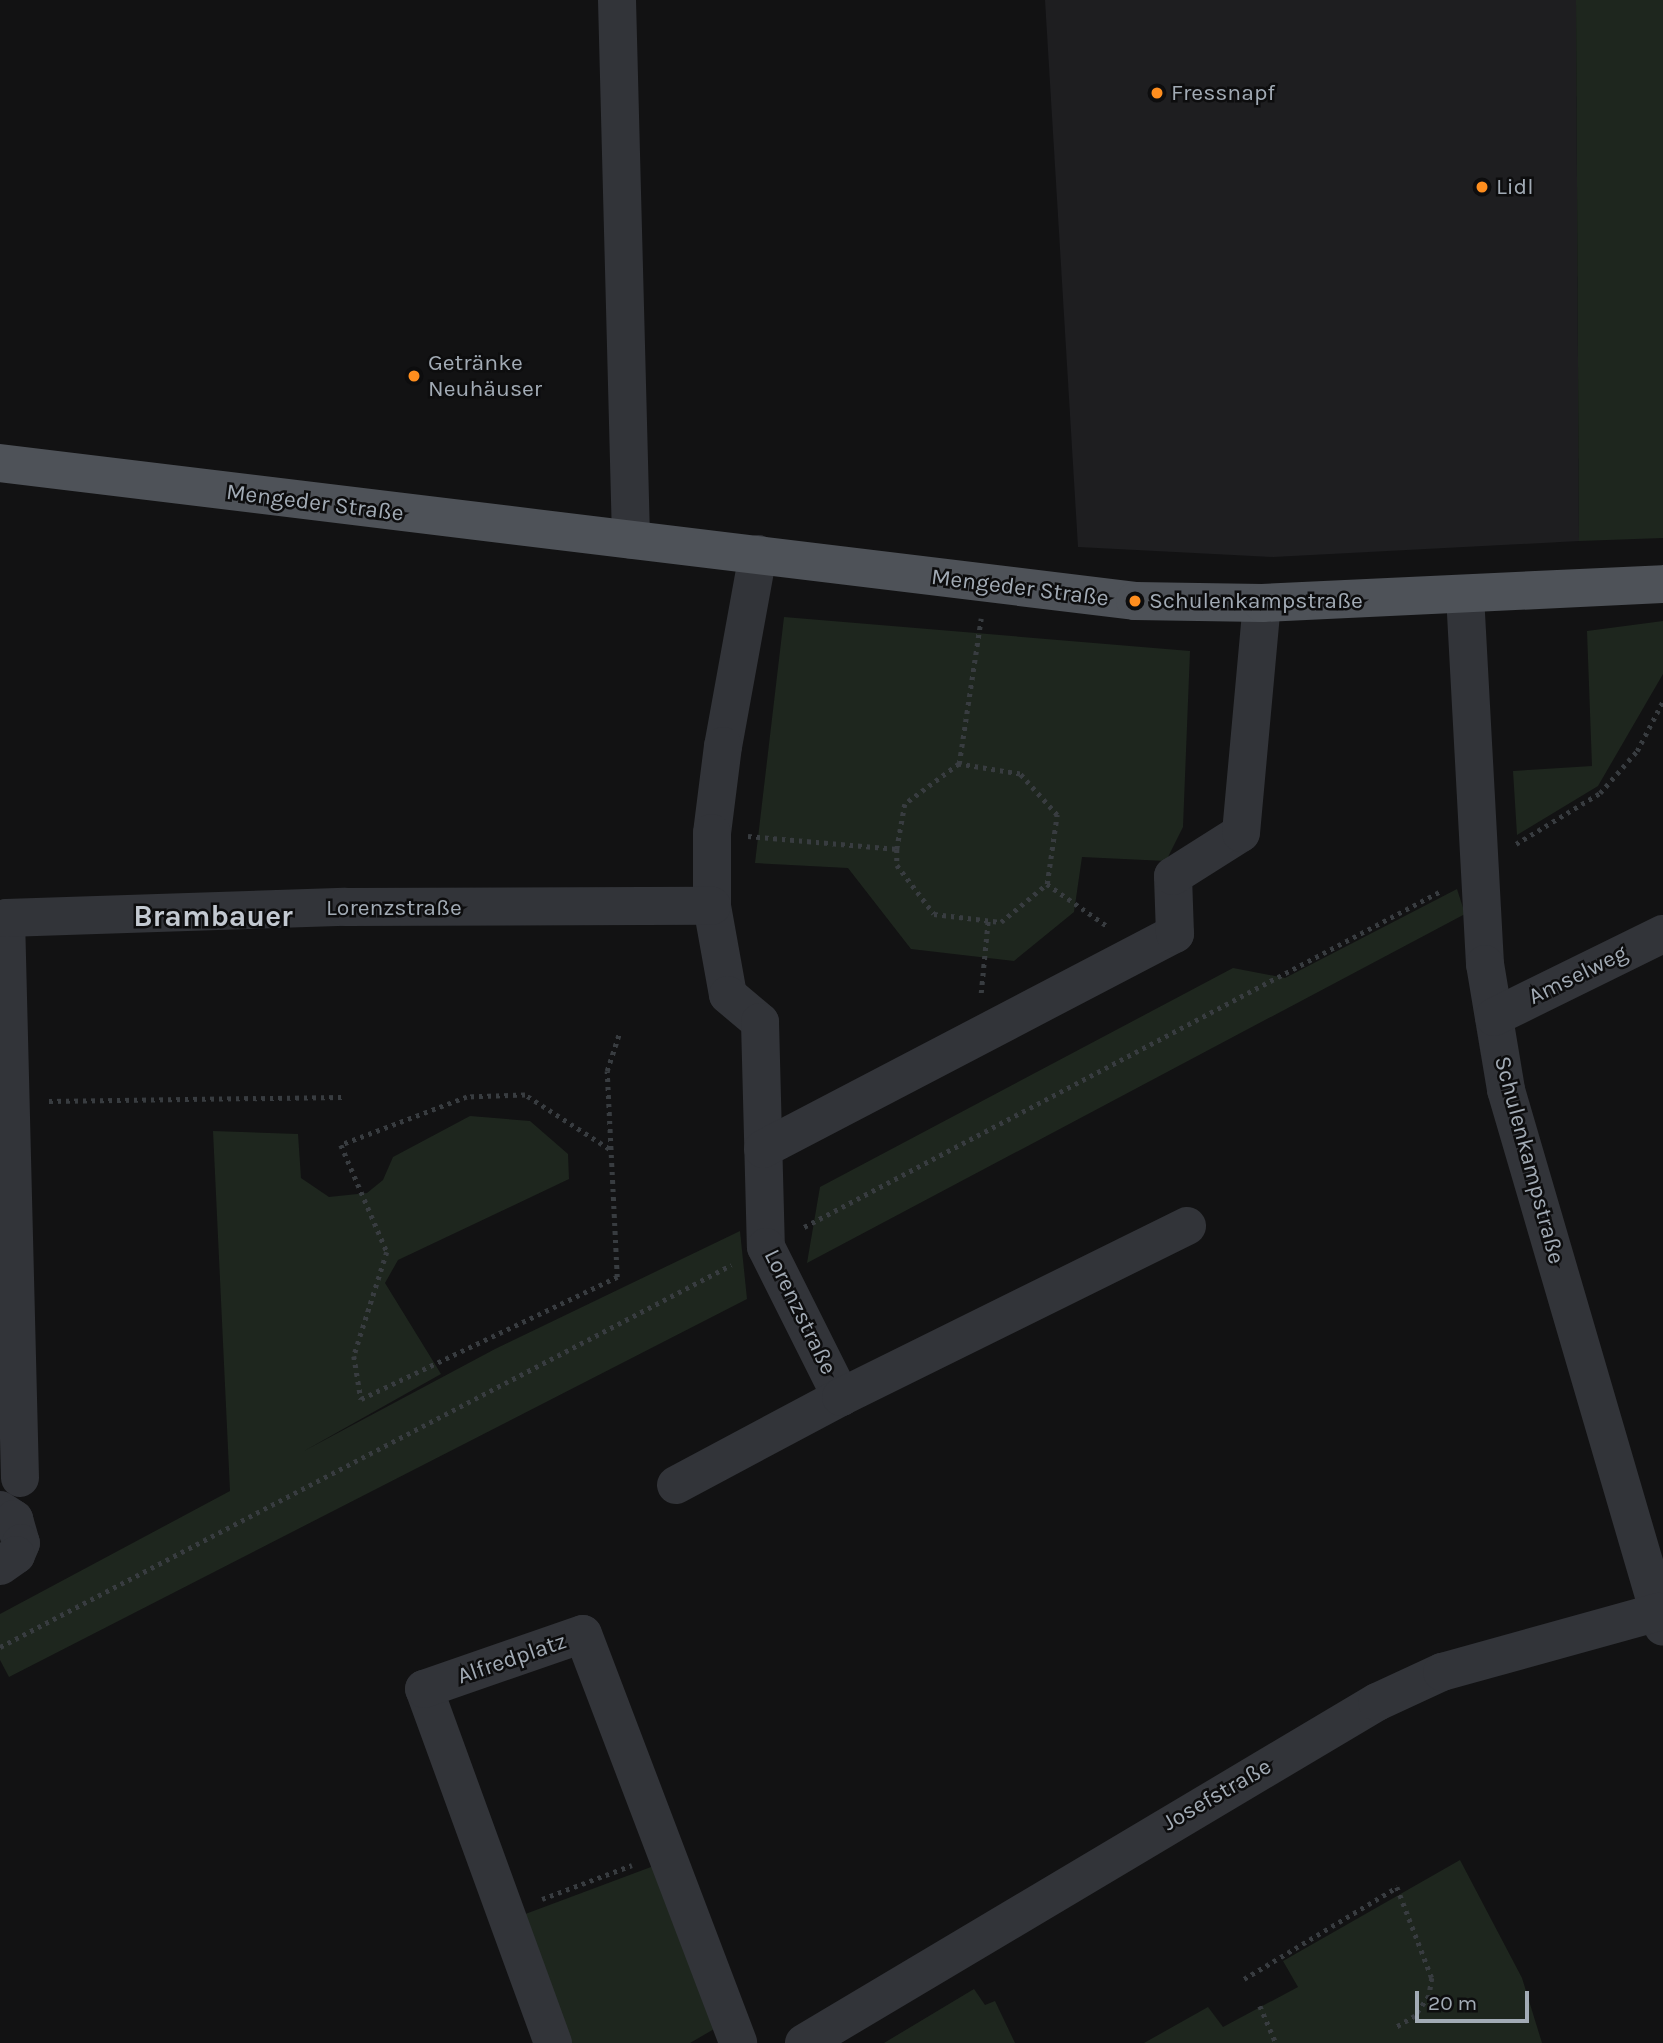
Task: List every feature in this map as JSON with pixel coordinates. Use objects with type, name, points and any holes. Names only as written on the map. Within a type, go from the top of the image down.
[{"type":"main road","name":"Mengeder Straße","points":[[0,463],[1135,601],[1262,603],[1663,584]]},
{"type":"street","points":[[617,0],[631,540]]},
{"type":"street","name":"Lorenzstraße","points":[[758,554],[712,833],[712,906],[728,995],[760,1022],[766,1247],[841,1397]]},
{"type":"street","name":"Schulenkampstraße","points":[[1465,595],[1479,868],[1494,1017],[1506,1090],[1661,1620]]},
{"type":"street","points":[[764,1149],[977,1040],[1175,934],[1173,876],[1241,833],[1262,603]]},
{"type":"street","name":"Lorenzstraße","points":[[20,1478],[6,918],[345,907],[712,906]]},
{"type":"street","name":"Amselweg","points":[[1494,1017],[1663,934]]},
{"type":"street","name":"Lorenzstraße","points":[[676,1485],[841,1397],[1187,1226]]},
{"type":"street","points":[[0,1510],[14,1518],[21,1543],[16,1555],[0,1566]]},
{"type":"street","name":"Josefstraße","points":[[804,2043],[1377,1702],[1442,1672],[1661,1620]]},
{"type":"street","name":"Alfredplatz","points":[[553,2043],[424,1689],[583,1634],[738,2043]]},
{"type":"path","points":[[959,764],[1020,774],[1057,815],[1048,884],[1001,922],[934,914],[897,865],[905,804],[959,764],[986,584]]},
{"type":"path","points":[[1479,868],[1600,793],[1637,751],[1663,701]]},
{"type":"path","points":[[712,833],[897,849]]},
{"type":"path","points":[[1048,884],[1144,952]]},
{"type":"path","points":[[977,1040],[988,920]]},
{"type":"path","points":[[609,1149],[525,1095],[467,1097],[341,1145],[387,1252],[354,1356],[361,1399],[617,1277],[607,1071],[620,1031]]},
{"type":"path","points":[[12,1101],[342,1097]]},
{"type":"path","points":[[505,1912],[666,1853]]},
{"type":"path","points":[[1244,1979],[1397,1887],[1432,1978],[1422,2006],[1395,2028]]},
{"type":"path","points":[[1261,2006],[1276,2043]]},
{"type":"shaded area","points":[[1045,0],[1576,0],[1579,541],[1273,557],[1078,547]]},
{"type":"shaded area","points":[[1576,0],[1663,0],[1663,538],[1579,541]]},
{"type":"shaded area","points":[[784,617],[1190,651],[1183,827],[1166,861],[1082,857],[1074,912],[1014,961],[911,949],[848,868],[755,863]]},
{"type":"shaded area","points":[[1663,621],[1663,674],[1598,786],[1517,835],[1513,771],[1592,766],[1587,631]]},
{"type":"shaded area","points":[[1457,889],[1465,914],[807,1263],[820,1187],[1233,968],[1285,978]]},
{"type":"shaded area","points":[[470,1116],[530,1121],[568,1154],[569,1179],[398,1260],[385,1283],[441,1374],[304,1451],[495,1349],[740,1231],[747,1299],[9,1677],[0,1660],[0,1614],[230,1491],[213,1131],[298,1134],[301,1178],[329,1197],[367,1193],[383,1180],[393,1157]]},
{"type":"shaded area","points":[[1460,1860],[1522,1978],[1542,2043],[1144,2043],[1208,2007],[1223,2027],[1298,1987],[1283,1961]]},
{"type":"shaded area","points":[[659,1864],[721,2025],[690,2043],[569,2043],[520,1916]]},
{"type":"shaded area","points":[[974,1989],[985,2005],[995,2001],[1015,2043],[884,2043]]},
{"type":"place","name":"Fressnapf","points":[[1157,93]]},
{"type":"place","name":"Lidl","points":[[1482,187]]},
{"type":"place","name":"Getränke Neuhäuser","points":[[414,376]]},
{"type":"place","name":"Schulenkampstraße","points":[[1135,601]]},
{"type":"district","name":"Brambauer","points":[[213,916]]}]
